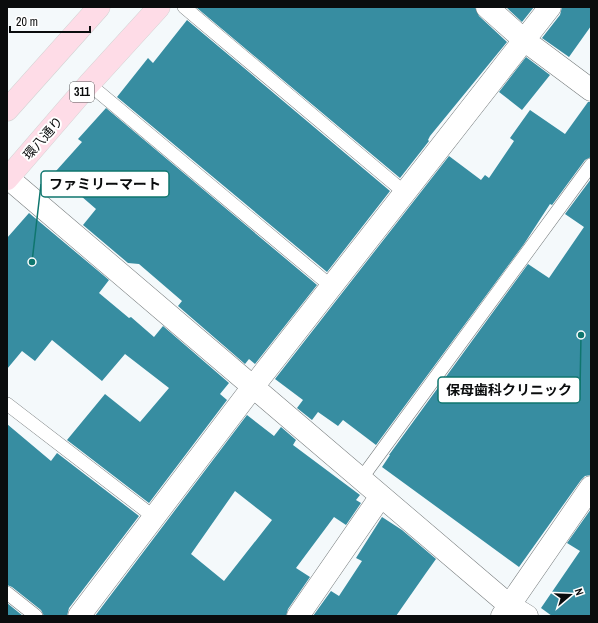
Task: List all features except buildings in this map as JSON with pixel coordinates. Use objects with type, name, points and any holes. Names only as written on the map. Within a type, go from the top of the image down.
[{"type":"main road","points":[[7,110],[100,7]]},
{"type":"main road","name":"環八通り","points":[[7,179],[89,84],[159,7]]},
{"type":"street","points":[[487,7],[524,40],[591,90]]},
{"type":"street","points":[[78,616],[252,388],[550,7]]},
{"type":"street","points":[[7,179],[381,496],[513,612],[591,486]]},
{"type":"street","points":[[298,616],[381,496]]},
{"type":"lane","points":[[184,7],[404,192]]},
{"type":"lane","points":[[89,84],[332,287]]},
{"type":"lane","points":[[361,479],[591,165]]},
{"type":"lane","points":[[7,404],[154,517]]},
{"type":"lane","points":[[7,593],[36,616]]},
{"type":"place","name":"ファミリーマート","points":[[32,262]]},
{"type":"place","name":"保母歯科クリニック","points":[[581,335]]}]
